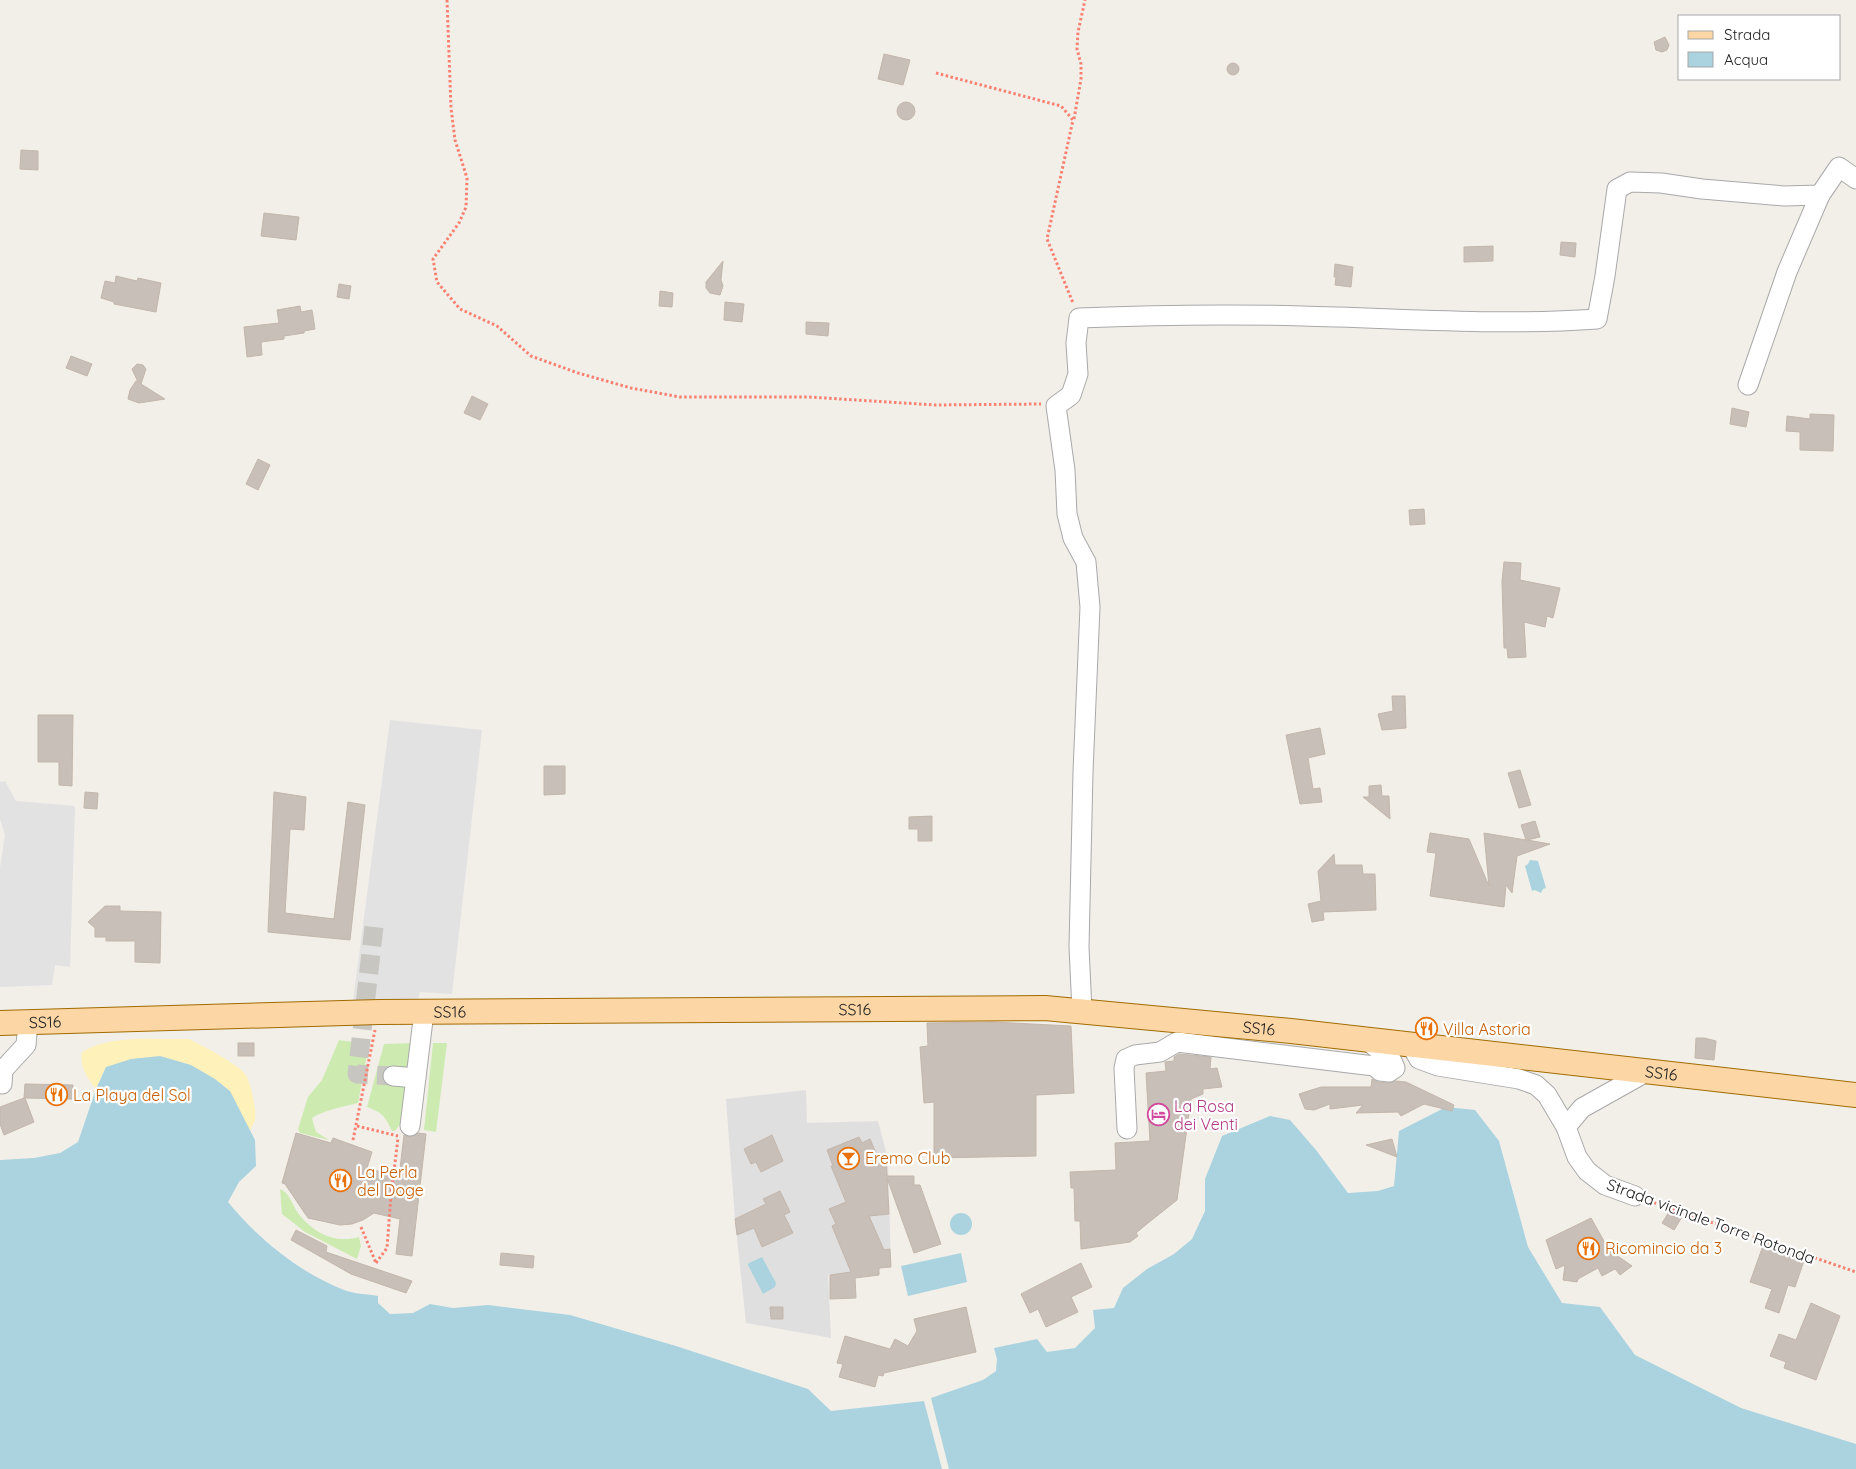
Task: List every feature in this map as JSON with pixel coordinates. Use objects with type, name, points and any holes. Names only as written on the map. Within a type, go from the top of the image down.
[{"type":"main road","name":"SS16","points":[[0,1023],[379,1012],[1036,1008],[1082,1010],[1291,1030],[1856,1095]]},
{"type":"street","points":[[1748,385],[1787,272],[1820,195],[1839,167],[1856,179]]},
{"type":"street","points":[[1082,1010],[1079,947],[1083,772],[1090,606],[1086,562],[1073,538],[1067,514],[1056,406],[1071,395],[1078,374],[1076,343],[1079,318],[1186,314],[1553,322],[1597,320],[1606,276],[1617,189],[1630,182],[1661,183],[1702,189],[1784,196],[1820,195]]},
{"type":"street","points":[[404,1131],[416,1078],[424,1012]]},
{"type":"street","points":[[2,1084],[3,1070],[26,1046],[28,1022]]},
{"type":"street","points":[[1127,1129],[1124,1068],[1126,1059],[1135,1055],[1160,1052],[1177,1042],[1374,1066],[1380,1071],[1389,1072],[1395,1068],[1392,1061],[1367,1040]]},
{"type":"street","name":"Strada vicinale Torre Rotonda","points":[[1411,1045],[1419,1059],[1438,1066],[1519,1079],[1536,1085],[1546,1095],[1566,1127],[1577,1158],[1587,1171],[1605,1185],[1635,1196]]},
{"type":"street","points":[[1566,1127],[1582,1108],[1648,1071]]},
{"type":"street","points":[[393,1076],[416,1078]]},
{"type":"path","points":[[447,0],[451,108],[455,140],[467,178],[466,207],[459,223],[433,259],[436,282],[460,309],[497,326],[531,356],[578,373],[631,388],[680,397],[809,397],[935,405],[995,403],[1056,406]]},
{"type":"path","points":[[1079,318],[1047,239],[1074,120],[1081,79],[1081,64],[1077,49],[1078,32],[1085,0]]},
{"type":"path","points":[[936,72],[1061,106],[1074,120]]},
{"type":"path","points":[[353,1140],[379,1012]]},
{"type":"path","points":[[357,1126],[404,1131],[391,1196],[387,1248],[376,1264],[361,1227]]},
{"type":"path","name":"Strada vicinale Torre Rotonda","points":[[1635,1196],[1856,1272]]},
{"type":"shaded area","points":[[390,720],[482,730],[452,994],[420,992],[417,1001],[353,1001]]},
{"type":"shaded area","points":[[5,781],[16,801],[75,806],[70,967],[55,965],[52,985],[0,987],[0,868],[5,835],[0,819],[0,782]]},
{"type":"shaded area","points":[[806,1090],[807,1123],[878,1121],[888,1159],[891,1267],[828,1275],[831,1338],[746,1323],[735,1219],[726,1099]]},
{"type":"green space","points":[[339,1040],[369,1044],[358,1103],[340,1107],[312,1118],[316,1132],[329,1140],[300,1133],[298,1129],[308,1097],[322,1080]]},
{"type":"green space","points":[[415,1043],[403,1120],[395,1131],[392,1131],[383,1116],[367,1107],[384,1044]]},
{"type":"green space","points":[[433,1043],[447,1043],[436,1132],[424,1130]]},
{"type":"green space","points":[[280,1189],[289,1196],[304,1220],[318,1231],[333,1238],[350,1239],[359,1237],[361,1246],[357,1259],[305,1232],[282,1214]]},
{"type":"sand","points":[[189,1039],[227,1060],[245,1074],[255,1110],[255,1120],[250,1131],[241,1114],[106,1067],[96,1089],[83,1067],[82,1052],[94,1046],[120,1040]]},
{"type":"water","points":[[1530,860],[1538,861],[1546,888],[1541,893],[1535,890],[1532,891],[1525,866]]},
{"type":"water","points":[[160,1056],[191,1065],[215,1079],[230,1091],[255,1140],[256,1166],[239,1182],[228,1202],[252,1229],[280,1253],[328,1283],[348,1291],[378,1296],[378,1303],[390,1314],[413,1313],[430,1304],[453,1308],[488,1305],[570,1315],[676,1346],[808,1389],[831,1411],[924,1401],[942,1469],[0,1469],[0,1160],[34,1158],[60,1153],[78,1142],[96,1089],[106,1067],[131,1059]]},
{"type":"water","points":[[1446,1107],[1475,1110],[1499,1141],[1528,1247],[1562,1303],[1600,1307],[1635,1355],[1741,1408],[1856,1444],[1856,1469],[949,1469],[931,1398],[983,1380],[996,1371],[997,1359],[994,1348],[1037,1339],[1047,1352],[1075,1348],[1095,1328],[1093,1310],[1114,1308],[1123,1288],[1147,1269],[1174,1254],[1192,1239],[1205,1211],[1205,1179],[1222,1136],[1270,1116],[1290,1120],[1316,1150],[1348,1193],[1378,1191],[1394,1186],[1399,1131]]},
{"type":"water","points":[[961,1213],[969,1216],[972,1224],[969,1232],[961,1235],[953,1232],[950,1224],[953,1216]]},
{"type":"water","points":[[961,1253],[967,1282],[908,1296],[901,1266]]},
{"type":"water","points":[[762,1257],[776,1283],[775,1287],[763,1294],[748,1265]]},
{"type":"building","points":[[1665,37],[1669,45],[1667,50],[1662,52],[1656,50],[1654,42]]},
{"type":"building","points":[[884,54],[910,60],[903,85],[878,79]]},
{"type":"building","points":[[1235,63],[1238,64],[1238,74],[1231,75],[1228,74],[1227,67],[1228,64]]},
{"type":"building","points":[[906,102],[912,105],[915,111],[912,117],[906,120],[900,117],[897,111],[900,105]]},
{"type":"building","points":[[21,150],[38,151],[38,170],[20,169]]},
{"type":"building","points":[[264,213],[299,217],[296,240],[261,236]]},
{"type":"building","points":[[1561,242],[1576,243],[1575,257],[1560,255]]},
{"type":"building","points":[[1493,246],[1493,261],[1464,262],[1464,247]]},
{"type":"building","points":[[723,261],[721,280],[723,286],[720,295],[710,293],[706,288],[706,282]]},
{"type":"building","points":[[1335,264],[1353,267],[1351,287],[1335,285]]},
{"type":"building","points":[[116,276],[137,281],[138,278],[161,283],[156,312],[114,304],[114,302],[101,298],[105,281],[115,283]]},
{"type":"building","points":[[339,284],[351,286],[349,299],[337,297]]},
{"type":"building","points":[[660,291],[673,293],[672,307],[659,306]]},
{"type":"building","points":[[725,302],[744,304],[742,322],[724,320]]},
{"type":"building","points":[[300,306],[301,312],[312,310],[315,329],[284,336],[284,339],[261,342],[262,355],[247,357],[244,327],[279,323],[277,310]]},
{"type":"building","points":[[806,322],[829,323],[828,336],[806,334]]},
{"type":"building","points":[[71,356],[92,364],[87,376],[66,368]]},
{"type":"building","points":[[137,364],[143,365],[146,369],[141,384],[165,399],[139,403],[128,399],[130,390],[136,381],[138,382],[132,369]]},
{"type":"building","points":[[472,396],[488,404],[480,420],[464,413]]},
{"type":"building","points":[[1732,408],[1749,412],[1746,427],[1730,424]]},
{"type":"building","points":[[1810,414],[1834,415],[1833,451],[1800,450],[1800,432],[1786,431],[1787,416],[1810,419]]},
{"type":"building","points":[[258,459],[270,465],[258,490],[246,484]]},
{"type":"building","points":[[1424,509],[1425,524],[1410,525],[1409,510]]},
{"type":"building","points":[[1504,562],[1521,563],[1520,580],[1560,588],[1553,618],[1547,616],[1545,627],[1524,622],[1526,657],[1508,658],[1507,648],[1504,648],[1502,581]]},
{"type":"building","points":[[1392,696],[1405,696],[1406,728],[1382,730],[1378,714],[1393,711]]},
{"type":"building","points":[[38,715],[73,715],[72,786],[59,785],[59,762],[38,762]]},
{"type":"building","points":[[1320,728],[1325,754],[1308,758],[1313,789],[1320,788],[1322,802],[1300,804],[1286,735]]},
{"type":"building","points":[[544,766],[565,766],[565,794],[544,795]]},
{"type":"building","points":[[1520,770],[1531,805],[1519,808],[1508,773]]},
{"type":"building","points":[[1381,785],[1382,796],[1389,796],[1390,819],[1363,797],[1369,797],[1369,786]]},
{"type":"building","points":[[85,792],[98,793],[97,809],[84,808]]},
{"type":"building","points":[[274,792],[306,797],[304,830],[290,829],[285,913],[334,919],[348,802],[365,805],[350,940],[268,932]]},
{"type":"building","points":[[932,816],[932,841],[918,841],[918,829],[909,829],[909,817]]},
{"type":"building","points":[[1535,821],[1540,837],[1527,840],[1550,844],[1517,856],[1512,893],[1506,885],[1504,907],[1430,896],[1436,853],[1427,852],[1430,833],[1469,839],[1489,886],[1484,833],[1526,840],[1521,825]]},
{"type":"building","points":[[1334,854],[1335,865],[1362,865],[1363,874],[1375,874],[1376,910],[1323,912],[1324,920],[1312,922],[1308,904],[1321,901],[1318,871]]},
{"type":"building","points":[[105,906],[120,906],[120,911],[161,912],[160,963],[135,962],[135,941],[106,941],[106,937],[95,937],[95,928],[88,922]]},
{"type":"building","points":[[993,1022],[1071,1026],[1074,1093],[1036,1095],[1036,1156],[934,1158],[934,1102],[924,1103],[920,1047],[928,1046],[927,1023]]},
{"type":"building","points":[[1696,1038],[1716,1041],[1714,1060],[1695,1058]]},
{"type":"building","points":[[238,1043],[254,1043],[254,1056],[238,1056]]},
{"type":"building","points":[[1179,1054],[1211,1057],[1210,1069],[1217,1068],[1222,1087],[1203,1089],[1203,1094],[1191,1099],[1177,1200],[1136,1233],[1138,1236],[1130,1242],[1081,1249],[1080,1221],[1075,1221],[1074,1188],[1071,1188],[1070,1172],[1116,1170],[1115,1143],[1150,1141],[1146,1073],[1166,1071],[1165,1062],[1174,1061],[1174,1057]]},
{"type":"building","points":[[1372,1079],[1388,1083],[1396,1081],[1406,1082],[1454,1105],[1452,1111],[1424,1104],[1401,1116],[1398,1112],[1356,1113],[1363,1105],[1330,1109],[1330,1104],[1314,1110],[1305,1109],[1299,1094],[1321,1087],[1371,1087]]},
{"type":"building","points":[[25,1084],[73,1085],[73,1099],[25,1098],[34,1122],[4,1135],[0,1124],[0,1107],[24,1098]]},
{"type":"building","points":[[296,1133],[331,1143],[333,1138],[372,1152],[367,1168],[399,1177],[404,1135],[409,1137],[418,1133],[426,1134],[412,1256],[396,1254],[400,1219],[374,1213],[352,1224],[340,1225],[308,1218],[285,1184],[282,1183]]},
{"type":"building","points":[[772,1135],[783,1161],[761,1172],[756,1162],[751,1164],[744,1149]]},
{"type":"building","points":[[859,1137],[862,1143],[870,1139],[880,1162],[886,1160],[887,1176],[914,1176],[914,1185],[920,1185],[941,1244],[914,1253],[887,1178],[889,1214],[869,1216],[884,1250],[890,1249],[891,1267],[879,1268],[879,1275],[855,1278],[856,1298],[830,1299],[830,1275],[851,1272],[832,1226],[836,1224],[829,1209],[846,1202],[831,1166],[833,1166],[827,1150]]},
{"type":"building","points":[[1392,1139],[1397,1157],[1366,1145]]},
{"type":"building","points":[[780,1191],[790,1212],[784,1215],[793,1233],[762,1247],[754,1228],[737,1235],[735,1219],[766,1204],[763,1199]]},
{"type":"building","points":[[1669,1212],[1682,1217],[1674,1230],[1662,1223]]},
{"type":"building","points":[[1591,1218],[1609,1250],[1632,1266],[1620,1275],[1615,1269],[1602,1276],[1598,1268],[1578,1279],[1577,1282],[1563,1280],[1565,1265],[1556,1269],[1546,1240]]},
{"type":"building","points":[[296,1230],[327,1246],[326,1252],[412,1281],[406,1293],[351,1274],[291,1240]]},
{"type":"building","points":[[1764,1243],[1805,1258],[1795,1287],[1788,1285],[1779,1313],[1765,1308],[1772,1289],[1750,1282]]},
{"type":"building","points":[[501,1253],[534,1256],[533,1268],[500,1265]]},
{"type":"building","points":[[1081,1263],[1092,1287],[1071,1297],[1078,1312],[1046,1327],[1038,1309],[1030,1313],[1021,1294]]},
{"type":"building","points":[[1811,1303],[1840,1316],[1816,1380],[1784,1368],[1786,1362],[1770,1356],[1779,1334],[1796,1340]]},
{"type":"building","points":[[770,1307],[783,1307],[783,1319],[771,1319]]},
{"type":"building","points":[[966,1307],[976,1352],[884,1373],[883,1376],[878,1375],[875,1387],[839,1377],[843,1364],[837,1363],[845,1336],[890,1349],[895,1339],[908,1346],[917,1331],[914,1319]]},
{"type":"tunnel","points":[[374,927],[357,1074],[393,1076]]},
{"type":"place","name":"Villa Astoria","points":[[1427,1029]]},
{"type":"place","name":"La Playa del Sol","points":[[57,1095]]},
{"type":"place","name":"La Rosa dei Venti","points":[[1158,1115]]},
{"type":"place","name":"Eremo Club","points":[[849,1158]]},
{"type":"place","name":"La Perla del Doge","points":[[341,1181]]},
{"type":"place","name":"Ricomincio da 3","points":[[1589,1248]]}]
